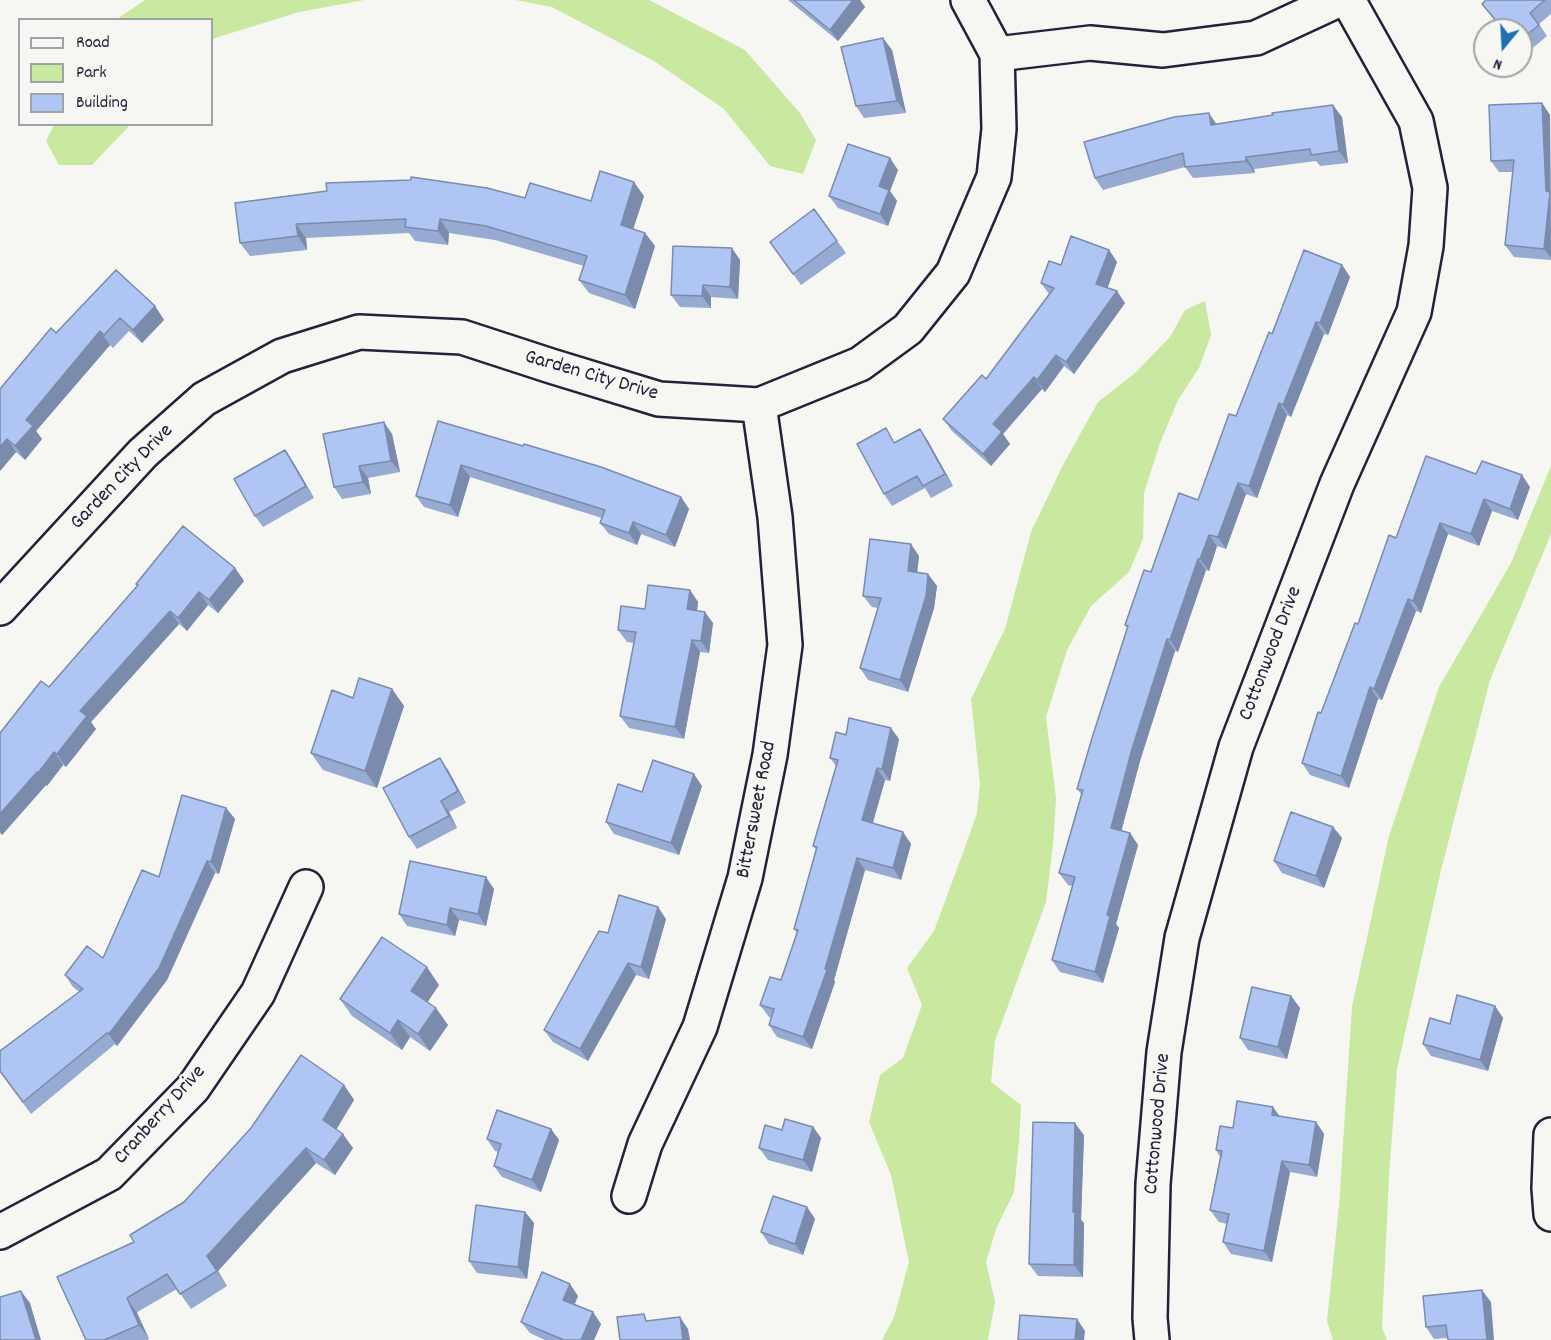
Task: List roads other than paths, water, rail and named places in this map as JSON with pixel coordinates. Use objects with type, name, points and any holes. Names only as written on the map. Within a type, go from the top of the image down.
[{"type":"street","name":"Garden City Drive","points":[[0,608],[143,453],[204,399],[282,356],[359,332],[462,337],[659,399],[759,405],[860,364],[908,329],[953,273],[994,177],[999,129],[997,54],[968,0]]},
{"type":"street","points":[[997,54],[1090,43],[1163,50],[1256,38],[1338,0]]},
{"type":"street","name":"Cottonwood Drive","points":[[1152,1340],[1149,1318],[1153,1184],[1164,1052],[1182,938],[1236,747],[1337,484],[1414,312],[1426,246],[1430,188],[1416,122],[1348,0]]},
{"type":"street","name":"Bittersweet Road","points":[[629,1196],[645,1144],[700,1027],[745,878],[770,755],[785,645],[775,517],[759,405]]},
{"type":"street","name":"Cranberry Drive","points":[[0,1232],[109,1174],[193,1088],[258,993],[306,887]]},
{"type":"street","points":[[1551,1135],[1549,1188],[1551,1214]]}]
